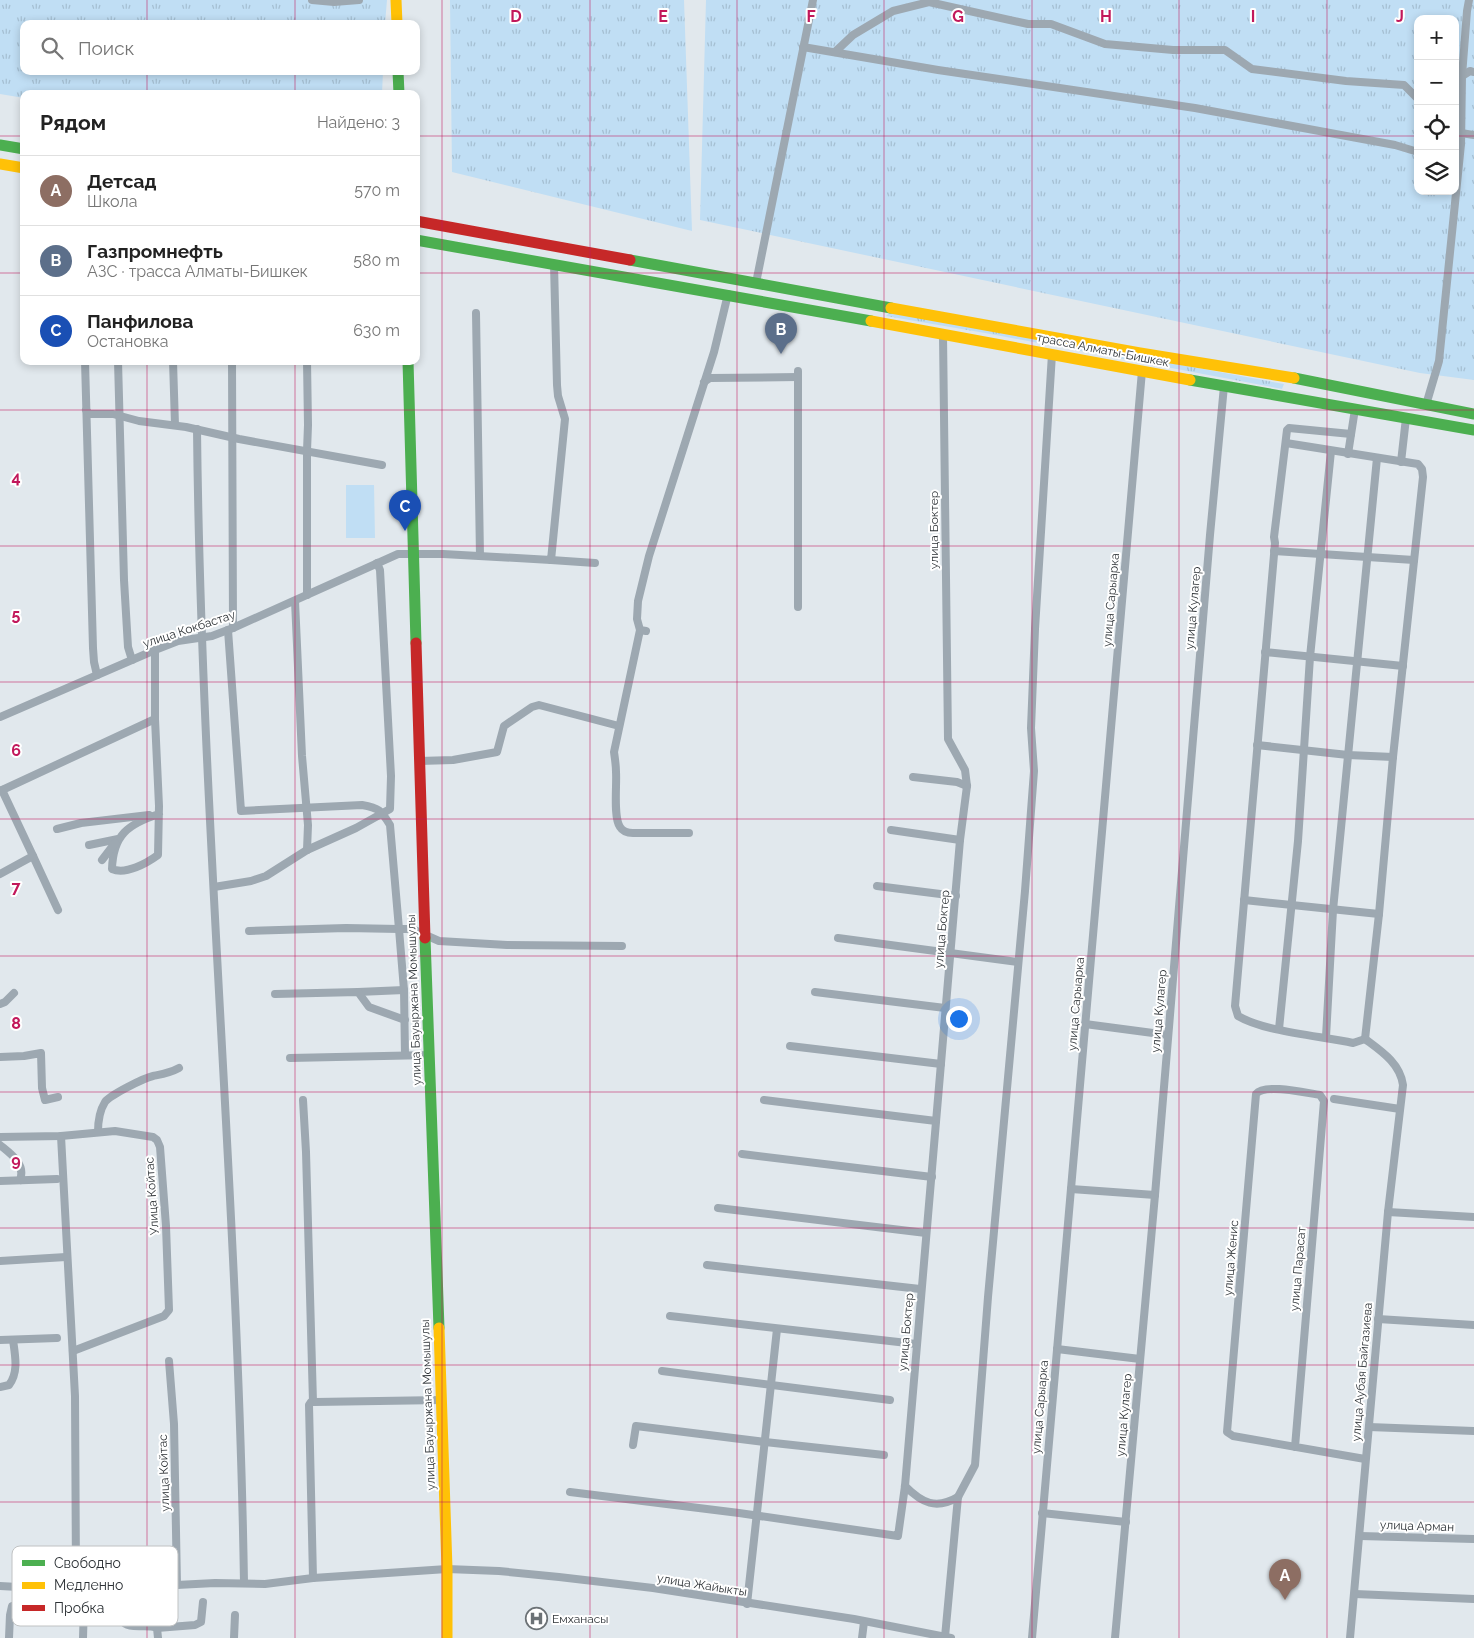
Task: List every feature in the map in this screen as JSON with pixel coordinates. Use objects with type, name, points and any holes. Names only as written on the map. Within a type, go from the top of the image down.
[{"type":"main road","points":[[394,1],[396,20]]},
{"type":"main road","points":[[398,75],[399,90]]},
{"type":"main road","points":[[0,145],[20,148]]},
{"type":"main road","points":[[0,164],[20,167]]},
{"type":"main road","name":"трасса Алматы-Бишкек","points":[[420,222],[1140,353],[1304,380],[1474,414]]},
{"type":"main road","name":"трасса Алматы-Бишкек","points":[[420,241],[728,294],[1472,430]]},
{"type":"main road","points":[[873,322],[876,304]]},
{"type":"main road","name":"улица Бауыржана Момышулы","points":[[408,365],[424,934],[442,1400],[447,1638]]},
{"type":"main road","points":[[1301,400],[1304,380]]},
{"type":"street","points":[[312,0],[334,2],[359,0]]},
{"type":"street","points":[[756,283],[813,0]]},
{"type":"street","points":[[1469,0],[1470,12],[1462,76],[1459,138],[1474,135]]},
{"type":"street","points":[[835,52],[853,35],[893,10],[930,2],[1028,24],[1051,24],[1105,44],[1173,50],[1225,50],[1252,69],[1346,81],[1404,85],[1414,95]]},
{"type":"street","points":[[803,47],[938,70],[1195,108],[1396,145],[1414,151]]},
{"type":"street","points":[[1462,76],[1470,71],[1474,72]]},
{"type":"street","points":[[1426,405],[1439,361],[1455,195]]},
{"type":"street","points":[[551,560],[564,419],[557,386],[554,264]]},
{"type":"street","points":[[689,832],[633,833],[620,829],[614,752],[643,630],[637,619],[638,601],[649,556],[714,352],[728,294]]},
{"type":"street","points":[[476,313],[480,556]]},
{"type":"street","name":"улица Боктер","points":[[756,1516],[898,1536],[900,1527],[905,1486],[920,1289],[932,1177],[945,1008],[952,952],[960,840],[967,786],[965,770],[948,739],[944,335]]},
{"type":"street","points":[[948,1638],[958,1497],[975,1465],[1034,771],[1031,728],[1035,629],[1052,354]]},
{"type":"street","points":[[85,365],[93,648],[97,675]]},
{"type":"street","points":[[118,365],[124,580],[128,646],[132,660]]},
{"type":"street","points":[[173,365],[175,426]]},
{"type":"street","points":[[232,365],[230,629],[241,811],[362,805],[376,808],[383,814],[390,825],[404,990],[405,1055]]},
{"type":"street","points":[[306,365],[308,425],[306,451],[307,595]]},
{"type":"street","name":"улица Сарыарка","points":[[1032,1638],[1142,371]]},
{"type":"street","points":[[704,382],[710,378],[798,374],[798,607]]},
{"type":"street","name":"улица Кулагер","points":[[1115,1638],[1224,386]]},
{"type":"street","points":[[86,410],[89,414],[119,415],[139,421],[197,429],[232,438],[382,465]]},
{"type":"street","points":[[1348,454],[1355,410]]},
{"type":"street","points":[[1402,462],[1406,418]]},
{"type":"street","points":[[1286,443],[1418,464],[1422,469],[1423,477],[1392,757],[1379,914],[1365,1038],[1353,1043],[1246,1021],[1238,1016],[1235,1011],[1274,537],[1287,430],[1289,428],[1351,434]]},
{"type":"street","points":[[197,429],[202,638],[241,1446],[244,1583]]},
{"type":"street","points":[[1279,1029],[1290,905],[1298,841],[1310,657],[1331,451]]},
{"type":"street","points":[[1326,1037],[1333,910],[1369,557],[1377,458]]},
{"type":"street","points":[[1274,551],[1414,560]]},
{"type":"street","name":"улица Кокбастау","points":[[0,717],[155,650],[178,642],[202,638],[230,629],[398,554],[480,556],[595,563]]},
{"type":"street","points":[[214,887],[251,881],[266,876],[307,850],[356,828],[390,809],[391,776],[380,570],[377,563]]},
{"type":"street","points":[[295,600],[302,756],[308,825],[307,850]]},
{"type":"street","points":[[118,839],[112,869],[134,868],[152,860],[158,855],[159,814],[155,719],[155,650]]},
{"type":"street","points":[[1265,652],[1403,666]]},
{"type":"street","points":[[419,761],[453,760],[498,752],[504,726],[532,707],[539,705],[619,726]]},
{"type":"street","points":[[58,910],[1,790],[155,719]]},
{"type":"street","points":[[1257,745],[1303,751],[1392,757]]},
{"type":"street","points":[[913,777],[957,782],[967,786]]},
{"type":"street","points":[[57,829],[81,823],[159,814]]},
{"type":"street","points":[[102,860],[128,827],[145,818],[159,814]]},
{"type":"street","points":[[891,830],[960,840]]},
{"type":"street","points":[[89,845],[118,839]]},
{"type":"street","points":[[0,874],[33,856]]},
{"type":"street","points":[[877,886],[956,896]]},
{"type":"street","points":[[1244,900],[1379,914]]},
{"type":"street","points":[[412,929],[424,919]]},
{"type":"street","points":[[249,931],[336,928],[412,929],[439,941],[622,946]]},
{"type":"street","points":[[838,938],[1018,962]]},
{"type":"street","points":[[275,994],[404,990]]},
{"type":"street","points":[[358,992],[368,1007],[405,1020]]},
{"type":"street","points":[[815,992],[945,1008]]},
{"type":"street","points":[[0,1004],[6,1002],[14,993]]},
{"type":"street","points":[[1085,1024],[1168,1035]]},
{"type":"street","name":"улица Аубая Байгазиева","points":[[1350,1638],[1388,1212],[1403,1085],[1399,1070],[1365,1038]]},
{"type":"street","points":[[790,1046],[941,1064]]},
{"type":"street","points":[[0,1057],[41,1053],[42,1088],[45,1100],[58,1097]]},
{"type":"street","points":[[290,1058],[430,1055]]},
{"type":"street","points":[[98,1132],[103,1104],[107,1099],[137,1082],[153,1076],[167,1074],[179,1068]]},
{"type":"street","name":"улица Женис","points":[[1295,1447],[1233,1436],[1227,1432],[1256,1094],[1263,1089],[1320,1095]]},
{"type":"street","name":"улица Парасат","points":[[1295,1447],[1324,1101],[1320,1095]]},
{"type":"street","points":[[1334,1099],[1400,1109]]},
{"type":"street","points":[[303,1100],[313,1402]]},
{"type":"street","points":[[764,1100],[936,1122]]},
{"type":"street","name":"Улица Койтас","points":[[61,1136],[115,1131],[145,1134],[157,1140],[160,1147],[166,1226],[169,1310],[164,1316],[73,1351]]},
{"type":"street","points":[[0,1137],[61,1136],[66,1257],[73,1351],[76,1441],[75,1546]]},
{"type":"street","points":[[0,1145],[20,1165],[22,1172],[20,1180]]},
{"type":"street","points":[[742,1154],[932,1177]]},
{"type":"street","points":[[0,1181],[57,1179]]},
{"type":"street","points":[[1071,1189],[1155,1194]]},
{"type":"street","points":[[718,1208],[926,1233]]},
{"type":"street","points":[[1388,1212],[1474,1216]]},
{"type":"street","points":[[0,1261],[66,1257]]},
{"type":"street","points":[[707,1265],[920,1289]]},
{"type":"street","points":[[670,1316],[916,1344]]},
{"type":"street","points":[[1378,1319],[1474,1325]]},
{"type":"street","points":[[747,1604],[777,1329]]},
{"type":"street","points":[[0,1340],[57,1338]]},
{"type":"street","points":[[0,1387],[9,1385],[16,1366],[13,1340]]},
{"type":"street","points":[[1057,1349],[1140,1359]]},
{"type":"street","name":"улица Койтас","points":[[169,1361],[174,1434],[176,1546]]},
{"type":"street","points":[[662,1371],[890,1400]]},
{"type":"street","points":[[312,1578],[309,1405],[313,1402],[442,1400]]},
{"type":"street","points":[[634,1445],[636,1426],[884,1455]]},
{"type":"street","points":[[1369,1427],[1474,1431]]},
{"type":"street","points":[[1295,1447],[1365,1459]]},
{"type":"street","points":[[905,1486],[924,1501],[932,1504],[946,1504],[958,1497]]},
{"type":"street","points":[[570,1492],[756,1516]]},
{"type":"street","points":[[1042,1513],[1126,1522]]},
{"type":"street","name":"улица Арман","points":[[1360,1536],[1474,1539]]},
{"type":"street","name":"улица Жайыкты","points":[[178,1585],[266,1584],[312,1578],[447,1569],[500,1571],[653,1588],[854,1619],[948,1638]]},
{"type":"street","points":[[1355,1594],[1474,1599]]},
{"type":"street","points":[[128,1626],[153,1626],[157,1628],[195,1625],[201,1622],[203,1602]]},
{"type":"street","points":[[9,1638],[12,1606]]},
{"type":"street","points":[[234,1615],[234,1638]]},
{"type":"street","points":[[862,1638],[864,1622]]},
{"type":"street","points":[[157,1628],[158,1638]]},
{"type":"green space","points":[[0,0],[387,0],[385,20],[20,20],[20,75],[383,75],[382,90],[20,90],[20,97],[0,94]]},
{"type":"green space","points":[[450,0],[684,0],[692,231],[452,172]]},
{"type":"green space","points":[[706,0],[1474,0],[1474,380],[1420,373],[700,220]]},
{"type":"green space","points":[[891,311],[1284,384],[1282,389],[886,316]]},
{"type":"green space","points":[[346,485],[374,485],[375,538],[346,538]]},
{"type":"traffic: fast","points":[[398,75],[399,90]]},
{"type":"traffic: fast","points":[[0,145],[20,148]]},
{"type":"traffic: fast","points":[[420,241],[871,321]]},
{"type":"traffic: fast","points":[[630,260],[891,308]]},
{"type":"traffic: fast","points":[[408,365],[416,643]]},
{"type":"traffic: fast","points":[[1294,378],[1474,414]]},
{"type":"traffic: fast","points":[[1190,380],[1474,430]]},
{"type":"traffic: fast","points":[[425,938],[439,1328]]},
{"type":"traffic: slow","points":[[396,0],[397,20]]},
{"type":"traffic: slow","points":[[0,164],[20,167]]},
{"type":"traffic: slow","points":[[891,308],[1140,353],[1294,378]]},
{"type":"traffic: slow","points":[[871,321],[1190,380]]},
{"type":"traffic: slow","points":[[439,1328],[447,1569],[447,1638]]},
{"type":"traffic: jam","points":[[420,222],[630,260]]},
{"type":"traffic: jam","points":[[416,643],[425,938]]},
{"type":"place","name":"Газпромнефть","points":[[781,354]]},
{"type":"place","name":"Панфилова","points":[[405,531]]},
{"type":"place","name":"Детсад","points":[[1285,1600]]},
{"type":"place","name":"Емханасы","points":[[536,1619]]}]
